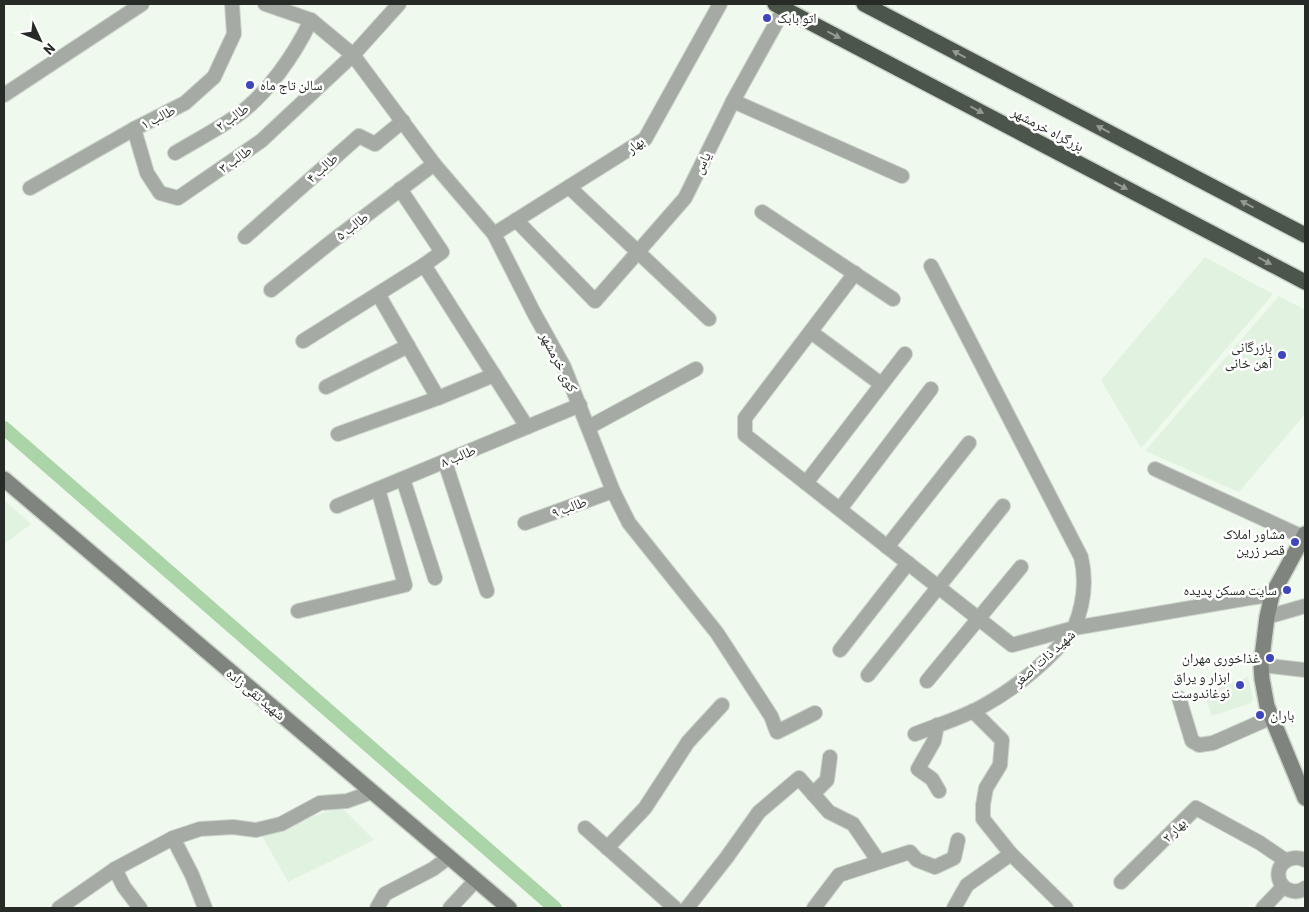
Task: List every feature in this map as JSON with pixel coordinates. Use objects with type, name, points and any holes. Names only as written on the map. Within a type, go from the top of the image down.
[{"type":"highway","name":"بزرگراه خرمشهر","points":[[864,4],[1305,235]]},
{"type":"highway","name":"بزرگراه خرمشهر","points":[[779,6],[1305,282]]},
{"type":"main road","name":"شهید تقی زاده","points":[[4,479],[509,908]]},
{"type":"main road","points":[[1304,536],[1272,595],[1261,664],[1267,706],[1305,798]]},
{"type":"street","points":[[4,95],[142,4]]},
{"type":"street","name":"طالب ۱","points":[[30,188],[134,129],[185,103],[214,77],[234,34],[232,4]]},
{"type":"street","name":"کوی خرمشهر","points":[[265,4],[311,20],[353,55],[434,164],[494,234],[564,366],[613,491],[629,523],[717,633],[771,716],[777,732],[816,713]]},
{"type":"street","points":[[296,14],[305,4]]},
{"type":"street","points":[[353,55],[399,4]]},
{"type":"street","name":"بهار","points":[[494,234],[645,140],[720,4]]},
{"type":"street","name":"یاس","points":[[516,220],[596,301],[685,198],[779,6]]},
{"type":"street","name":"طالب ۲","points":[[175,153],[236,117],[248,107],[283,68],[303,38],[311,20]]},
{"type":"street","name":"طالب ۳","points":[[134,129],[147,174],[160,193],[178,198],[261,141],[353,55]]},
{"type":"street","points":[[733,101],[902,176]]},
{"type":"street","name":"طالب ۴","points":[[245,237],[359,136],[375,144],[403,121]]},
{"type":"street","name":"طالب ۵","points":[[271,290],[434,164]]},
{"type":"street","points":[[569,187],[709,319]]},
{"type":"street","points":[[303,341],[442,252],[400,189]]},
{"type":"street","points":[[762,212],[893,299]]},
{"type":"street","points":[[424,265],[527,428]]},
{"type":"street","points":[[855,273],[745,418],[745,435],[1012,645],[1074,628],[1082,610],[1085,570],[1081,557],[931,266]]},
{"type":"street","points":[[378,294],[438,398]]},
{"type":"street","points":[[811,332],[881,384]]},
{"type":"street","points":[[326,387],[408,346]]},
{"type":"street","points":[[806,483],[905,354]]},
{"type":"street","points":[[589,427],[696,369]]},
{"type":"street","points":[[338,434],[438,398],[494,375]]},
{"type":"street","points":[[840,509],[932,389]]},
{"type":"street","name":"طالب ۸","points":[[337,506],[580,405]]},
{"type":"street","points":[[888,547],[969,443]]},
{"type":"street","points":[[444,462],[487,591]]},
{"type":"street","points":[[1154,469],[1304,536]]},
{"type":"street","points":[[403,479],[435,578]]},
{"type":"street","points":[[298,611],[404,584],[378,489]]},
{"type":"street","name":"طالب ۹","points":[[525,523],[613,491]]},
{"type":"street","points":[[868,675],[1003,506]]},
{"type":"street","points":[[840,650],[908,563]]},
{"type":"street","points":[[927,681],[1021,567]]},
{"type":"street","name":"شهید ذات اصغر","points":[[915,734],[973,711],[1005,693],[1063,643],[1074,628],[1272,595]]},
{"type":"street","points":[[1267,617],[1305,606]]},
{"type":"street","points":[[1261,664],[1305,670]]},
{"type":"street","points":[[1179,698],[1192,741],[1199,744],[1212,743],[1272,717]]},
{"type":"street","points":[[607,848],[645,808],[688,742],[722,705]]},
{"type":"street","points":[[973,711],[1002,740],[1000,764],[986,788],[983,805],[984,819],[1010,854],[1066,908]]},
{"type":"street","points":[[937,725],[934,741],[918,768],[932,779],[939,791]]},
{"type":"street","points":[[813,794],[826,780],[830,758]]},
{"type":"street","points":[[687,908],[759,812],[800,778],[829,812],[852,824],[879,862]]},
{"type":"street","points":[[59,908],[115,868],[173,838],[200,829],[233,827],[256,830],[281,824],[320,803],[347,801],[372,792]]},
{"type":"street","name":"بهار ۲","points":[[1121,882],[1196,808],[1285,860]]},
{"type":"street","points":[[584,828],[675,908]]},
{"type":"street","points":[[173,838],[205,908]]},
{"type":"street","points":[[814,908],[840,875],[910,852],[917,860],[935,868],[954,858],[958,840]]},
{"type":"street","points":[[954,908],[967,885],[1010,854]]},
{"type":"street","points":[[377,908],[385,894],[433,869],[449,857]]},
{"type":"street","points":[[1305,860],[1294,857],[1285,860],[1279,868],[1279,878],[1283,887],[1292,892],[1302,891],[1305,888]]},
{"type":"street","points":[[115,868],[124,887],[140,908]]},
{"type":"street","points":[[450,908],[476,880]]},
{"type":"street","points":[[1263,908],[1283,887]]},
{"type":"shaded area","points":[[1205,257],[1273,294],[1141,448],[1101,380]]},
{"type":"shaded area","points":[[1279,296],[1305,310],[1305,414],[1239,492],[1145,451]]},
{"type":"shaded area","points":[[4,500],[31,524],[4,544]]},
{"type":"shaded area","points":[[1248,677],[1253,698],[1251,703],[1212,716],[1204,693]]},
{"type":"shaded area","points":[[341,807],[374,840],[288,882],[261,834]]},
{"type":"waterway","points":[[4,428],[555,908]]},
{"type":"place","name":"اتو بابک","points":[[767,18]]},
{"type":"place","name":"سالن تاج ماه","points":[[250,85]]},
{"type":"place","name":"بازرگانی آهن خانی","points":[[1282,355]]},
{"type":"place","name":"مشاور املاک قصر زرین","points":[[1295,542]]},
{"type":"place","name":"سایت مسکن پدیده","points":[[1287,590]]},
{"type":"place","name":"غذاخوری مهران","points":[[1270,658]]},
{"type":"place","name":"ابزار و یراق نوغاندوست","points":[[1240,685]]},
{"type":"place","name":"باران","points":[[1260,715]]}]
